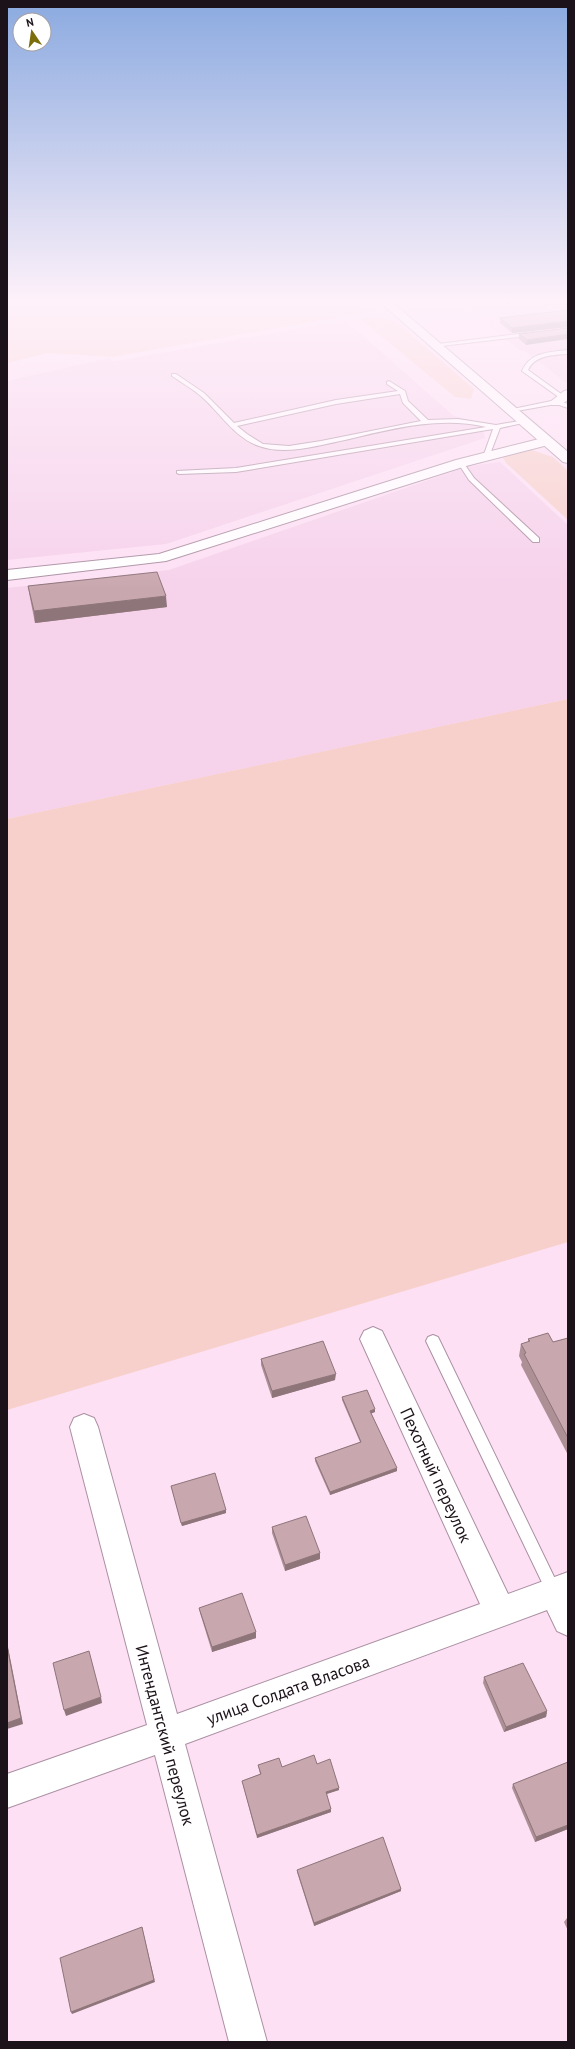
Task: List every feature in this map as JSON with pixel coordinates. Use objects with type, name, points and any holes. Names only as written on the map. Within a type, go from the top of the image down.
[{"type":"street","points":[[497,399],[568,459]]},
{"type":"street","points":[[7,575],[161,558],[461,463],[547,441]]},
{"type":"street","name":"Пехотный переулок","points":[[373,1339],[500,1612]]},
{"type":"street","name":"Интендантский переулок","points":[[84,1427],[248,2042]]},
{"type":"street","points":[[561,1589],[568,1620]]},
{"type":"street","name":"улица Солдата Власова","points":[[7,1791],[165,1735],[561,1589]]},
{"type":"lane","points":[[206,399],[244,436],[263,445],[281,447],[323,443],[425,421],[483,423],[497,427]]},
{"type":"lane","points":[[234,425],[303,409],[364,399]]},
{"type":"lane","points":[[404,399],[405,402],[425,421]]},
{"type":"lane","points":[[511,410],[564,400]]},
{"type":"lane","points":[[179,472],[236,470],[525,422]]},
{"type":"lane","points":[[486,457],[497,427]]},
{"type":"lane","points":[[461,463],[471,479],[536,540]]},
{"type":"lane","points":[[433,1341],[561,1589]]},
{"type":"shaded area","points":[[7,399],[434,399],[454,416],[481,423],[485,438],[166,544],[7,560]]},
{"type":"shaded area","points":[[529,449],[553,457],[568,471],[568,520],[506,463],[502,456]]},
{"type":"shaded area","points":[[500,462],[568,525],[568,699],[7,819],[7,588],[169,570],[469,466]]},
{"type":"shaded area","points":[[568,699],[568,1242],[7,1410],[7,819]]},
{"type":"building","points":[[157,572],[166,596],[34,611],[28,586]]},
{"type":"building","points":[[548,1333],[553,1342],[568,1338],[568,1438],[524,1354],[526,1353],[521,1344],[530,1341],[528,1339]]},
{"type":"building","points":[[323,1341],[336,1374],[272,1391],[261,1359]]},
{"type":"building","points":[[367,1390],[375,1409],[370,1411],[397,1468],[330,1492],[315,1458],[361,1442],[342,1397]]},
{"type":"building","points":[[215,1473],[226,1510],[181,1523],[171,1486]]},
{"type":"building","points":[[306,1516],[320,1553],[285,1565],[272,1527]]},
{"type":"building","points":[[242,1593],[256,1632],[212,1647],[199,1608]]},
{"type":"building","points":[[7,1646],[21,1718],[7,1723]]},
{"type":"building","points":[[89,1651],[101,1697],[64,1710],[53,1663]]},
{"type":"building","points":[[523,1663],[547,1711],[506,1727],[484,1677]]},
{"type":"building","points":[[314,1755],[317,1764],[330,1759],[339,1788],[326,1792],[331,1809],[257,1835],[242,1781],[261,1774],[258,1765],[279,1758],[282,1767]]},
{"type":"building","points":[[568,1762],[568,1825],[536,1837],[513,1784]]},
{"type":"building","points":[[383,1837],[401,1889],[314,1923],[297,1870]]},
{"type":"building","points":[[142,1927],[154,1980],[71,2012],[60,1958]]}]
